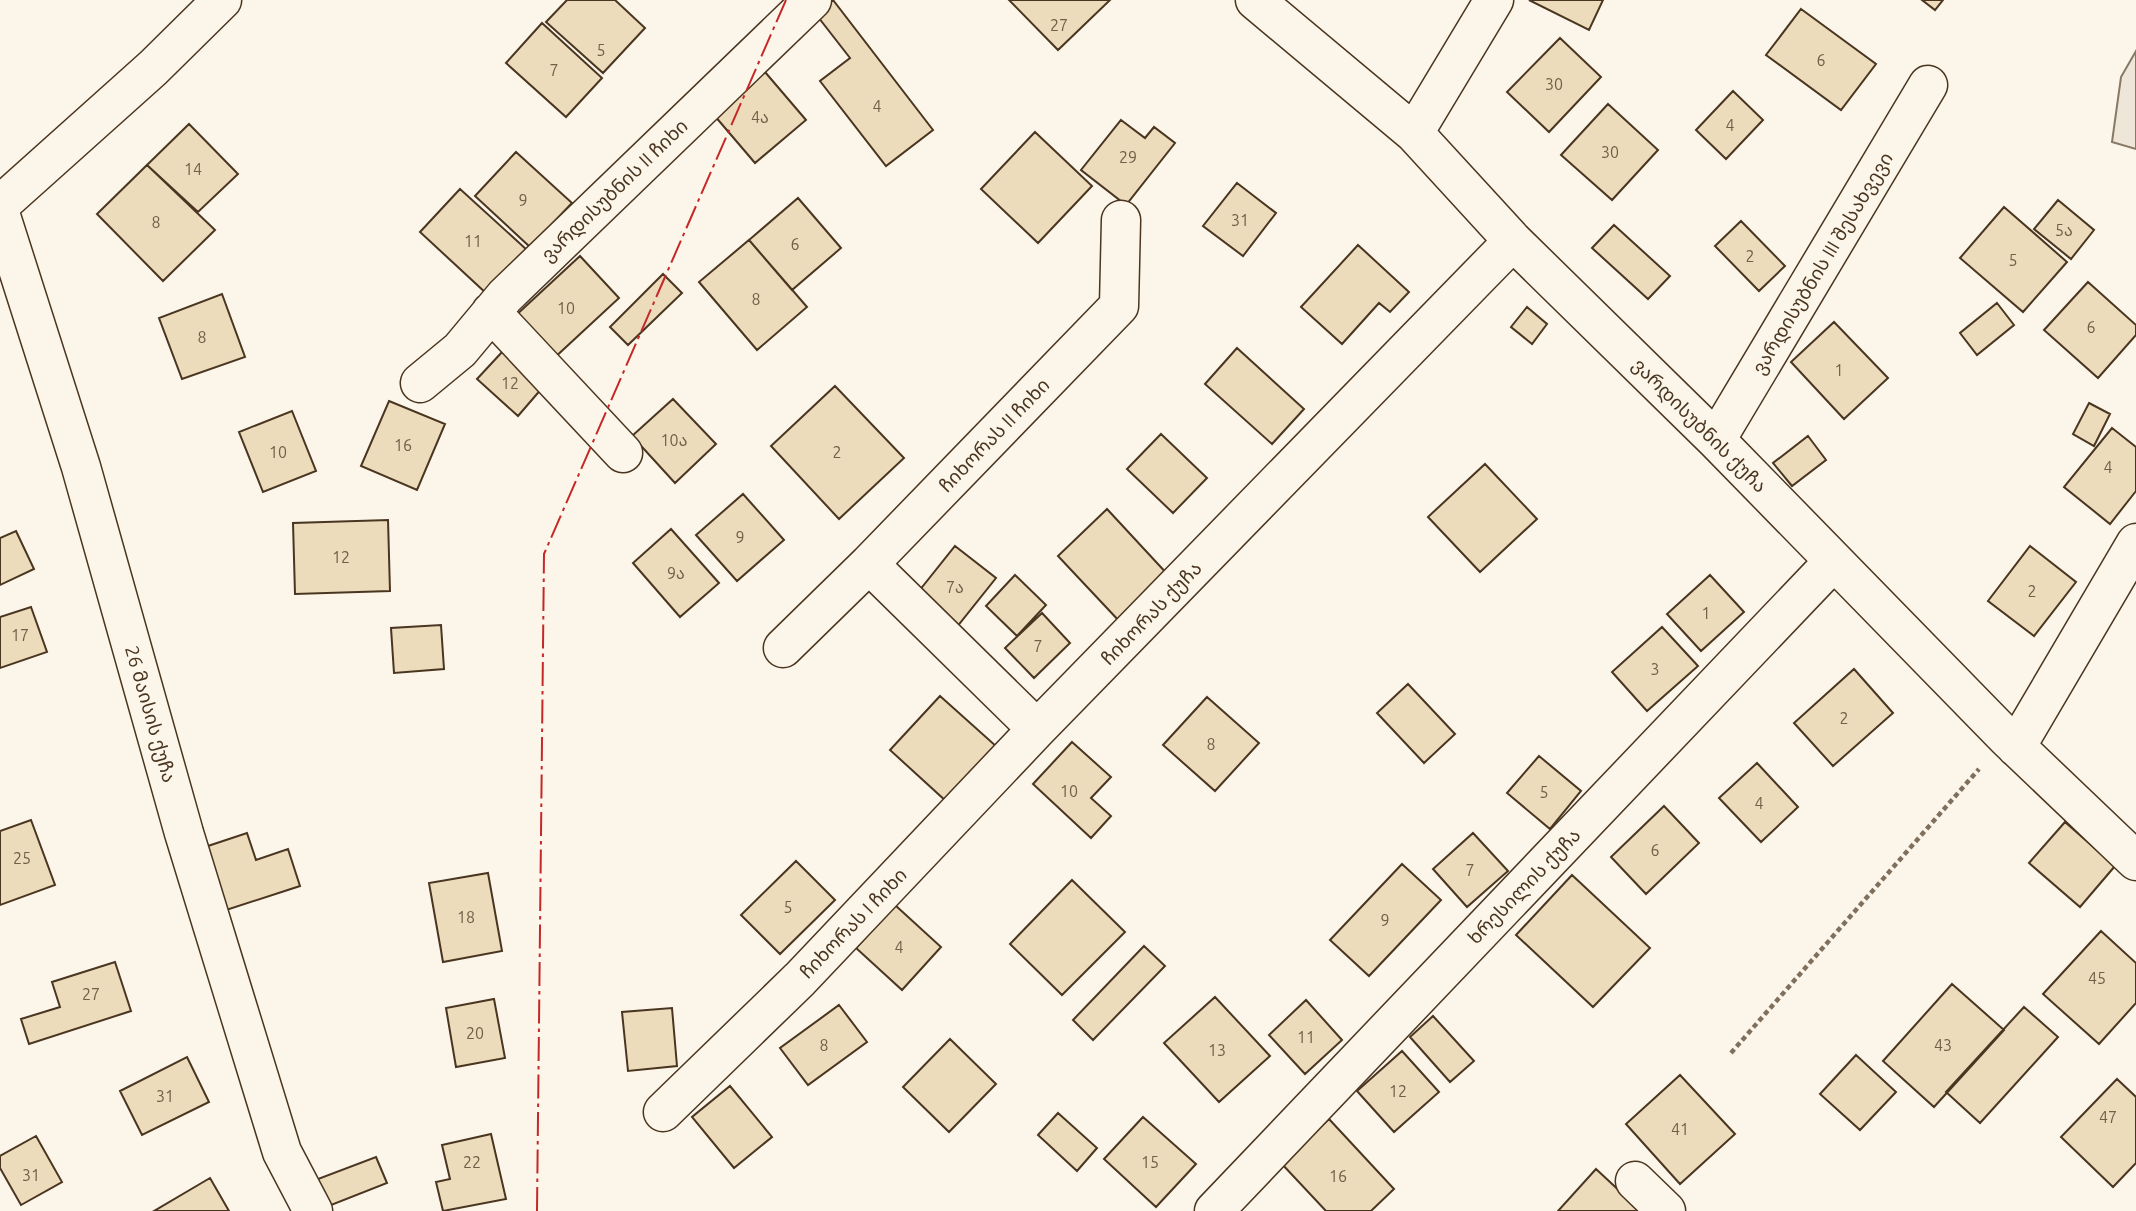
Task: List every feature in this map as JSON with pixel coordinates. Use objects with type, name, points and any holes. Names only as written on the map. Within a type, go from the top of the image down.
[{"type":"street","points":[[0,205],[153,68],[222,0]]},
{"type":"street","name":"ვარდისუბნის II ჩიხი","points":[[420,383],[460,350],[491,312],[812,0]]},
{"type":"street","name":"ვარდისუბნის ქუჩა","points":[[1255,0],[1414,133],[1513,241],[1716,440],[2012,742],[2136,861]]},
{"type":"street","points":[[1414,133],[1494,0]]},
{"type":"street","name":"ვარდისუბნის III შესახვევი","points":[[1716,440],[1928,85]]},
{"type":"street","name":"26 მაისის ქუჩა","points":[[0,213],[81,467],[184,832],[282,1152],[313,1211]]},
{"type":"street","name":"ჩიხორას II ჩიხი","points":[[869,564],[1119,306],[1121,220]]},
{"type":"street","name":"ჩიხორას ქუჩა","points":[[1037,729],[1513,241]]},
{"type":"street","points":[[491,312],[623,453]]},
{"type":"street","points":[[2012,742],[2136,543]]},
{"type":"street","name":"ხრესილის ქუჩა","points":[[1214,1211],[1834,561]]},
{"type":"street","points":[[783,648],[869,564],[1037,729]]},
{"type":"street","name":"ჩიხორას I ჩიხი","points":[[663,1112],[800,979],[1037,729]]},
{"type":"street","points":[[1634,1181],[1666,1211]]},
{"type":"path","points":[[1731,1053],[2012,742]]},
{"type":"shaded area","points":[[2136,51],[2136,149],[2112,142],[2121,77]]},
{"type":"building","points":[[567,0],[615,0],[645,28],[603,73],[546,22]]},
{"type":"building","points":[[833,0],[933,130],[886,166],[820,81],[850,58],[815,13]]},
{"type":"building","points":[[1009,0],[1110,0],[1058,50]]},
{"type":"building","points":[[1529,0],[1603,0],[1589,30]]},
{"type":"building","points":[[1922,0],[1943,0],[1935,10]]},
{"type":"building","points":[[1801,9],[1876,64],[1841,110],[1766,55]]},
{"type":"building","points":[[542,23],[602,78],[566,117],[506,63]]},
{"type":"building","points":[[1560,38],[1601,77],[1549,132],[1507,92]]},
{"type":"building","points":[[765,72],[806,120],[755,163],[714,115]]},
{"type":"building","points":[[1733,91],[1763,120],[1726,159],[1696,130]]},
{"type":"building","points":[[1608,104],[1658,150],[1612,200],[1561,155]]},
{"type":"building","points":[[1121,120],[1145,138],[1154,127],[1175,143],[1126,205],[1081,170]]},
{"type":"building","points":[[189,124],[238,174],[198,212],[147,165]]},
{"type":"building","points":[[1035,132],[1092,186],[1038,243],[981,189]]},
{"type":"building","points":[[516,152],[572,203],[530,247],[475,196]]},
{"type":"building","points":[[147,165],[215,230],[163,281],[97,214]]},
{"type":"building","points":[[1237,183],[1276,213],[1243,256],[1203,226]]},
{"type":"building","points":[[460,189],[527,250],[487,294],[420,232]]},
{"type":"building","points":[[798,198],[841,248],[792,290],[749,240]]},
{"type":"building","points":[[2058,200],[2094,230],[2071,259],[2034,229]]},
{"type":"building","points":[[2004,207],[2067,262],[2023,312],[1960,258]]},
{"type":"building","points":[[1741,221],[1785,266],[1759,291],[1715,246]]},
{"type":"building","points":[[1614,225],[1670,276],[1648,299],[1592,248]]},
{"type":"building","points":[[749,240],[807,307],[757,350],[699,282]]},
{"type":"building","points":[[1358,245],[1409,292],[1390,312],[1379,303],[1342,344],[1301,307]]},
{"type":"building","points":[[580,256],[619,298],[552,360],[513,318]]},
{"type":"building","points":[[663,274],[682,293],[628,345],[610,327]]},
{"type":"building","points":[[2088,282],[2136,325],[2136,335],[2098,378],[2044,330]]},
{"type":"building","points":[[222,294],[245,357],[182,379],[159,318]]},
{"type":"building","points":[[1997,303],[2014,325],[1977,355],[1960,333]]},
{"type":"building","points":[[1527,307],[1547,324],[1532,344],[1511,327]]},
{"type":"building","points":[[1834,322],[1888,378],[1844,419],[1791,362]]},
{"type":"building","points":[[1237,348],[1304,409],[1272,444],[1205,384]]},
{"type":"building","points":[[503,351],[543,387],[518,416],[477,379]]},
{"type":"building","points":[[835,386],[904,458],[839,519],[771,446]]},
{"type":"building","points":[[673,399],[716,444],[675,483],[632,436]]},
{"type":"building","points":[[389,401],[445,424],[417,490],[361,466]]},
{"type":"building","points":[[2089,403],[2110,414],[2094,446],[2073,434]]},
{"type":"building","points":[[292,411],[316,471],[263,492],[239,432]]},
{"type":"building","points":[[2112,428],[2136,447],[2136,491],[2110,524],[2064,487]]},
{"type":"building","points":[[1161,434],[1207,478],[1173,513],[1127,469]]},
{"type":"building","points":[[1808,436],[1826,460],[1792,486],[1773,463]]},
{"type":"building","points":[[1485,464],[1537,519],[1480,572],[1428,517]]},
{"type":"building","points":[[743,494],[784,540],[737,581],[696,535]]},
{"type":"building","points":[[1107,509],[1170,577],[1121,623],[1058,556]]},
{"type":"building","points":[[388,520],[390,591],[295,594],[293,523]]},
{"type":"building","points":[[671,529],[719,583],[680,617],[633,563]]},
{"type":"building","points":[[16,531],[34,569],[0,585],[0,538]]},
{"type":"building","points":[[955,546],[996,578],[956,628],[915,596]]},
{"type":"building","points":[[2030,546],[2076,582],[2034,636],[1988,601]]},
{"type":"building","points":[[1015,575],[1046,605],[1017,636],[986,606]]},
{"type":"building","points":[[1710,575],[1744,612],[1701,651],[1667,614]]},
{"type":"building","points":[[31,607],[47,652],[0,668],[0,617]]},
{"type":"building","points":[[1042,613],[1070,643],[1034,678],[1005,648]]},
{"type":"building","points":[[441,625],[444,669],[394,673],[391,628]]},
{"type":"building","points":[[1662,627],[1698,666],[1647,711],[1612,672]]},
{"type":"building","points":[[1854,669],[1893,713],[1833,766],[1794,723]]},
{"type":"building","points":[[1408,684],[1455,734],[1424,763],[1377,713]]},
{"type":"building","points":[[940,696],[997,747],[947,802],[890,750]]},
{"type":"building","points":[[1207,697],[1259,743],[1215,791],[1163,745]]},
{"type":"building","points":[[1072,742],[1111,777],[1091,798],[1111,816],[1091,838],[1033,784]]},
{"type":"building","points":[[1539,756],[1581,791],[1550,829],[1507,793]]},
{"type":"building","points":[[1757,763],[1798,807],[1761,842],[1719,798]]},
{"type":"building","points":[[1664,806],[1699,843],[1646,894],[1611,857]]},
{"type":"building","points":[[31,820],[55,885],[0,905],[0,831]]},
{"type":"building","points":[[2065,822],[2115,866],[2080,907],[2029,863]]},
{"type":"building","points":[[247,833],[256,860],[288,849],[300,886],[220,912],[199,849]]},
{"type":"building","points":[[1473,833],[1508,871],[1467,907],[1433,869]]},
{"type":"building","points":[[796,861],[835,900],[780,954],[741,915]]},
{"type":"building","points":[[1402,864],[1441,900],[1369,976],[1330,940]]},
{"type":"building","points":[[488,873],[502,951],[443,962],[429,883]]},
{"type":"building","points":[[1572,875],[1650,948],[1593,1007],[1516,935]]},
{"type":"building","points":[[1072,880],[1125,932],[1062,995],[1010,944]]},
{"type":"building","points":[[895,905],[941,947],[902,990],[856,948]]},
{"type":"building","points":[[2101,931],[2136,963],[2136,1003],[2099,1044],[2043,994]]},
{"type":"building","points":[[1144,946],[1165,966],[1093,1040],[1073,1020]]},
{"type":"building","points":[[115,962],[131,1011],[29,1044],[21,1019],[60,1007],[52,982]]},
{"type":"building","points":[[1952,984],[2004,1030],[1934,1107],[1883,1061]]},
{"type":"building","points":[[1215,997],[1270,1056],[1219,1102],[1164,1043]]},
{"type":"building","points":[[494,999],[505,1058],[456,1067],[446,1008]]},
{"type":"building","points":[[1306,1000],[1342,1040],[1305,1074],[1269,1035]]},
{"type":"building","points":[[839,1005],[867,1042],[808,1085],[780,1048]]},
{"type":"building","points":[[2024,1007],[2058,1037],[1980,1123],[1946,1092]]},
{"type":"building","points":[[672,1008],[677,1066],[628,1071],[622,1012]]},
{"type":"building","points":[[1433,1016],[1474,1061],[1450,1082],[1410,1037]]},
{"type":"building","points":[[950,1039],[996,1084],[949,1132],[903,1087]]},
{"type":"building","points":[[1402,1051],[1439,1092],[1394,1132],[1357,1091]]},
{"type":"building","points":[[1856,1055],[1896,1092],[1860,1130],[1820,1094]]},
{"type":"building","points":[[187,1057],[209,1102],[142,1135],[120,1091]]},
{"type":"building","points":[[1680,1075],[1735,1134],[1680,1184],[1626,1124]]},
{"type":"building","points":[[2117,1079],[2136,1097],[2136,1163],[2113,1187],[2061,1137]]},
{"type":"building","points":[[730,1086],[772,1137],[734,1168],[692,1117]]},
{"type":"building","points":[[1058,1113],[1097,1148],[1077,1171],[1038,1135]]},
{"type":"building","points":[[1143,1117],[1196,1164],[1156,1207],[1104,1159]]},
{"type":"building","points":[[1329,1119],[1394,1189],[1371,1211],[1326,1211],[1281,1163]]},
{"type":"building","points":[[491,1134],[506,1199],[443,1211],[436,1182],[450,1179],[442,1145]]},
{"type":"building","points":[[36,1136],[62,1182],[21,1205],[0,1168],[0,1156]]},
{"type":"building","points":[[376,1157],[387,1183],[321,1209],[310,1182]]},
{"type":"building","points":[[1596,1169],[1640,1210],[1640,1211],[1558,1211]]},
{"type":"building","points":[[210,1178],[229,1211],[154,1211]]},
{"type":"power","points":[[537,1211],[544,554],[786,0]]}]
